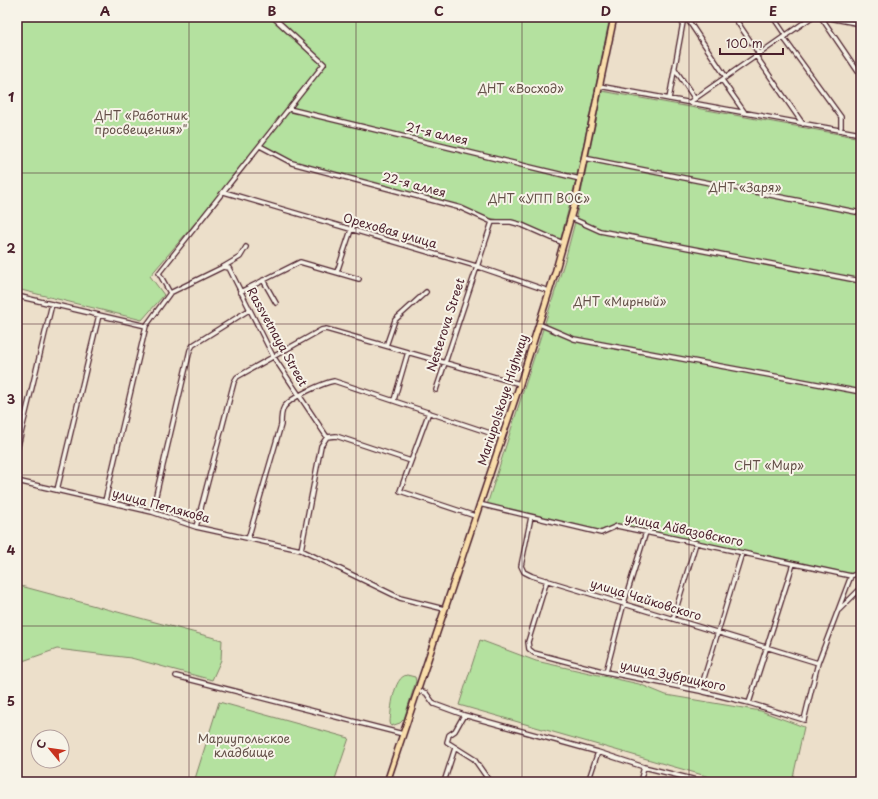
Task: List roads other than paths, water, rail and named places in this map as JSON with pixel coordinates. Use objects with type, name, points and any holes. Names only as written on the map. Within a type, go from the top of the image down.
[{"type":"main road","name":"Mariupolskoye Highway","points":[[387,782],[520,384],[571,218],[614,17]]},
{"type":"street","points":[[170,293],[158,273],[224,192],[324,64],[273,17]]},
{"type":"street","points":[[669,98],[685,17]]},
{"type":"street","points":[[685,17],[726,77]]},
{"type":"street","points":[[734,17],[757,55],[803,124]]},
{"type":"street","points":[[773,17],[784,36],[842,117],[841,128]]},
{"type":"street","points":[[690,102],[812,17]]},
{"type":"street","points":[[820,17],[861,76]]},
{"type":"street","points":[[824,17],[861,24]]},
{"type":"street","points":[[675,69],[695,99]]},
{"type":"street","points":[[722,80],[745,113]]},
{"type":"street","points":[[599,86],[861,134]]},
{"type":"street","name":"21-я аллея","points":[[289,109],[580,179]]},
{"type":"street","name":"22-я аллея","points":[[260,146],[292,163],[461,208],[492,222],[511,222],[563,243]]},
{"type":"street","points":[[584,158],[861,213]]},
{"type":"street","name":"Ореховая улица","points":[[224,192],[476,266],[549,291]]},
{"type":"street","points":[[571,218],[600,231],[861,281]]},
{"type":"street","name":"Nesterova Street","points":[[436,390],[476,266],[492,222]]},
{"type":"street","points":[[337,272],[351,230]]},
{"type":"street","points":[[105,501],[146,326],[170,293],[240,257],[246,247]]},
{"type":"street","points":[[240,292],[300,262],[359,278]]},
{"type":"street","name":"Rassvetnaya Street","points":[[223,267],[228,268],[274,356],[298,396],[327,437]]},
{"type":"street","points":[[263,280],[276,303]]},
{"type":"street","points":[[386,346],[395,320],[426,292]]},
{"type":"street","points":[[17,296],[146,326]]},
{"type":"street","points":[[17,450],[52,304]]},
{"type":"street","points":[[152,512],[190,350],[193,345],[250,310]]},
{"type":"street","points":[[57,490],[99,315]]},
{"type":"street","points":[[539,324],[574,339],[861,392]]},
{"type":"street","points":[[196,526],[234,382],[237,378],[321,330],[326,329],[520,384]]},
{"type":"street","points":[[394,400],[408,352]]},
{"type":"street","points":[[248,539],[281,425],[282,412],[285,406],[298,396],[327,382],[334,381],[502,437]]},
{"type":"street","points":[[429,412],[400,491],[475,516]]},
{"type":"street","points":[[301,550],[321,446],[327,437],[336,436],[411,461]]},
{"type":"street","name":"улица Петлякова","points":[[17,481],[152,512],[196,526],[248,539],[301,550],[400,598],[444,609]]},
{"type":"street","name":"улица Айвазовского","points":[[479,504],[601,532],[617,526],[851,576]]},
{"type":"street","name":"улица Чайковского","points":[[531,517],[521,566],[524,572],[818,663]]},
{"type":"street","points":[[606,672],[624,603],[646,532]]},
{"type":"street","points":[[673,619],[696,543]]},
{"type":"street","points":[[700,691],[742,553]]},
{"type":"street","points":[[749,703],[793,564]]},
{"type":"street","points":[[818,663],[851,576],[861,572]]},
{"type":"street","name":"улица Зубрицкого","points":[[547,580],[528,642],[529,649],[537,655],[606,672],[700,691],[749,703],[804,720],[818,663]]},
{"type":"street","points":[[838,611],[861,588]]},
{"type":"street","points":[[176,676],[403,734]]},
{"type":"street","points":[[417,690],[426,693],[434,704],[464,715],[598,752],[644,767],[695,781],[704,782]]},
{"type":"street","points":[[464,715],[455,731],[449,735],[447,742],[474,759],[490,782]]},
{"type":"street","points":[[444,782],[455,748]]},
{"type":"street","points":[[588,782],[598,752]]},
{"type":"street","points":[[640,782],[644,767]]},
{"type":"park label","name":"ДНТ «Восход»","points":[[521,89]]},
{"type":"park label","name":"ДНТ «Работник просвещения»\"","points":[[141,123]]},
{"type":"park label","name":"ДНТ «Заря»","points":[[745,188]]},
{"type":"park label","name":"ДНТ «УПП ВОС»","points":[[539,199]]},
{"type":"park label","name":"ДНТ «Мирный»","points":[[620,302]]},
{"type":"park label","name":"СНТ «Мир»","points":[[769,466]]},
{"type":"park label","name":"Мариупольское кладбище","points":[[244,746]]}]
